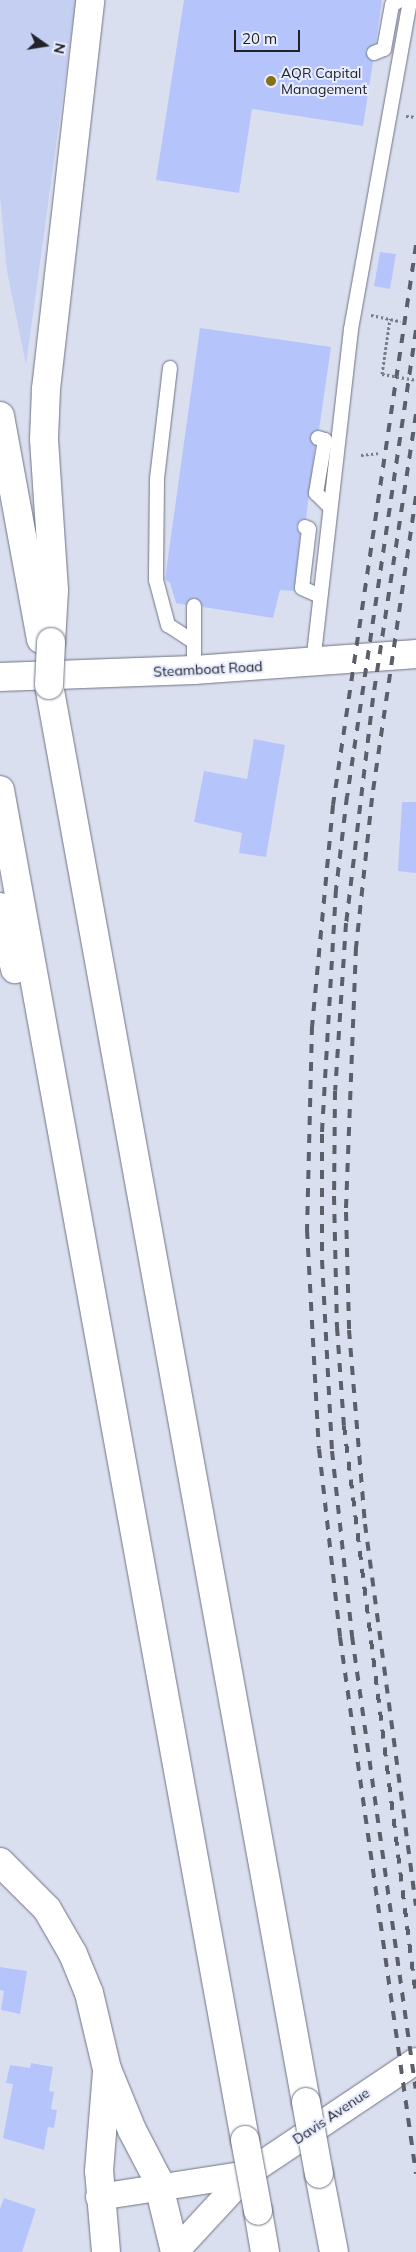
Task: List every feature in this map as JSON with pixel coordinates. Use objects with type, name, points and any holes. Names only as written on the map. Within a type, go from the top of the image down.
[{"type":"main road","points":[[46,642],[54,590],[44,440],[46,389],[90,0]]},
{"type":"main road","points":[[0,416],[46,642],[51,698],[334,2252]]},
{"type":"main road","name":"Steamboat Road","points":[[0,678],[194,670],[313,663],[416,654]]},
{"type":"main road","points":[[0,790],[265,2252]]},
{"type":"main road","points":[[0,907],[76,1212]]},
{"type":"main road","points":[[0,1862],[46,1909],[73,1954],[89,1993],[107,2069],[160,2189]]},
{"type":"main road","points":[[106,2252],[99,2197],[100,2134],[107,2069]]},
{"type":"main road","name":"Davis Avenue","points":[[160,2189],[175,2252]]},
{"type":"street","name":"Davis Avenue","points":[[175,2252],[246,2174],[416,2061]]},
{"type":"street","name":"Davis Avenue","points":[[99,2197],[160,2189],[246,2174]]},
{"type":"lane","points":[[374,53],[384,49],[392,5],[400,0]]},
{"type":"lane","points":[[313,663],[354,312],[410,0]]},
{"type":"lane","points":[[170,368],[157,479],[156,580],[168,625],[193,641]]},
{"type":"lane","points":[[318,438],[325,440],[316,493],[330,507]]},
{"type":"lane","points":[[305,527],[309,529],[302,588],[320,596]]},
{"type":"lane","points":[[194,606],[194,670]]},
{"type":"path","points":[[405,116],[416,117]]},
{"type":"path","points":[[354,312],[400,321]]},
{"type":"path","points":[[390,319],[382,374],[416,380]]},
{"type":"path","points":[[361,455],[379,453]]},
{"type":"shaded area","points":[[0,0],[76,0],[26,365],[7,271],[0,196]]},
{"type":"building","name":"AQR Capital Management","points":[[184,0],[382,0],[376,43],[365,51],[373,62],[363,126],[252,109],[239,193],[156,180]]},
{"type":"building","points":[[380,252],[396,254],[390,289],[374,286]]},
{"type":"building","points":[[200,328],[331,347],[319,430],[310,436],[315,446],[306,519],[300,520],[296,527],[300,534],[294,591],[280,590],[273,618],[203,607],[194,597],[186,605],[176,603],[170,583],[165,579]]},
{"type":"building","points":[[254,739],[285,745],[266,857],[239,853],[242,833],[194,822],[204,771],[247,779]]},
{"type":"building","points":[[402,802],[416,802],[416,873],[398,871]]},
{"type":"building","points":[[0,1967],[27,1971],[20,2014],[1,2010],[4,1991],[0,1990]]},
{"type":"building","points":[[31,2063],[53,2067],[49,2091],[54,2092],[51,2109],[57,2110],[54,2128],[48,2127],[44,2150],[3,2138],[13,2084],[6,2083],[10,2065],[30,2068]]},
{"type":"building","points":[[4,2198],[36,2209],[22,2252],[0,2252],[0,2209]]},
{"type":"railway","points":[[416,245],[333,805],[312,1026],[307,1230],[319,1449],[340,1637],[416,2174]]},
{"type":"railway","points":[[416,330],[347,796],[336,889],[322,1134],[322,1260],[332,1451],[352,1636],[416,2089]]},
{"type":"railway","points":[[416,414],[373,698],[346,923],[335,1091],[334,1196],[337,1327],[344,1426],[416,1997]]},
{"type":"railway","points":[[416,496],[372,798],[356,947],[346,1212],[349,1330],[365,1524],[416,1906]]},
{"type":"place","name":"AQR Capital Management","points":[[271,81]]}]
